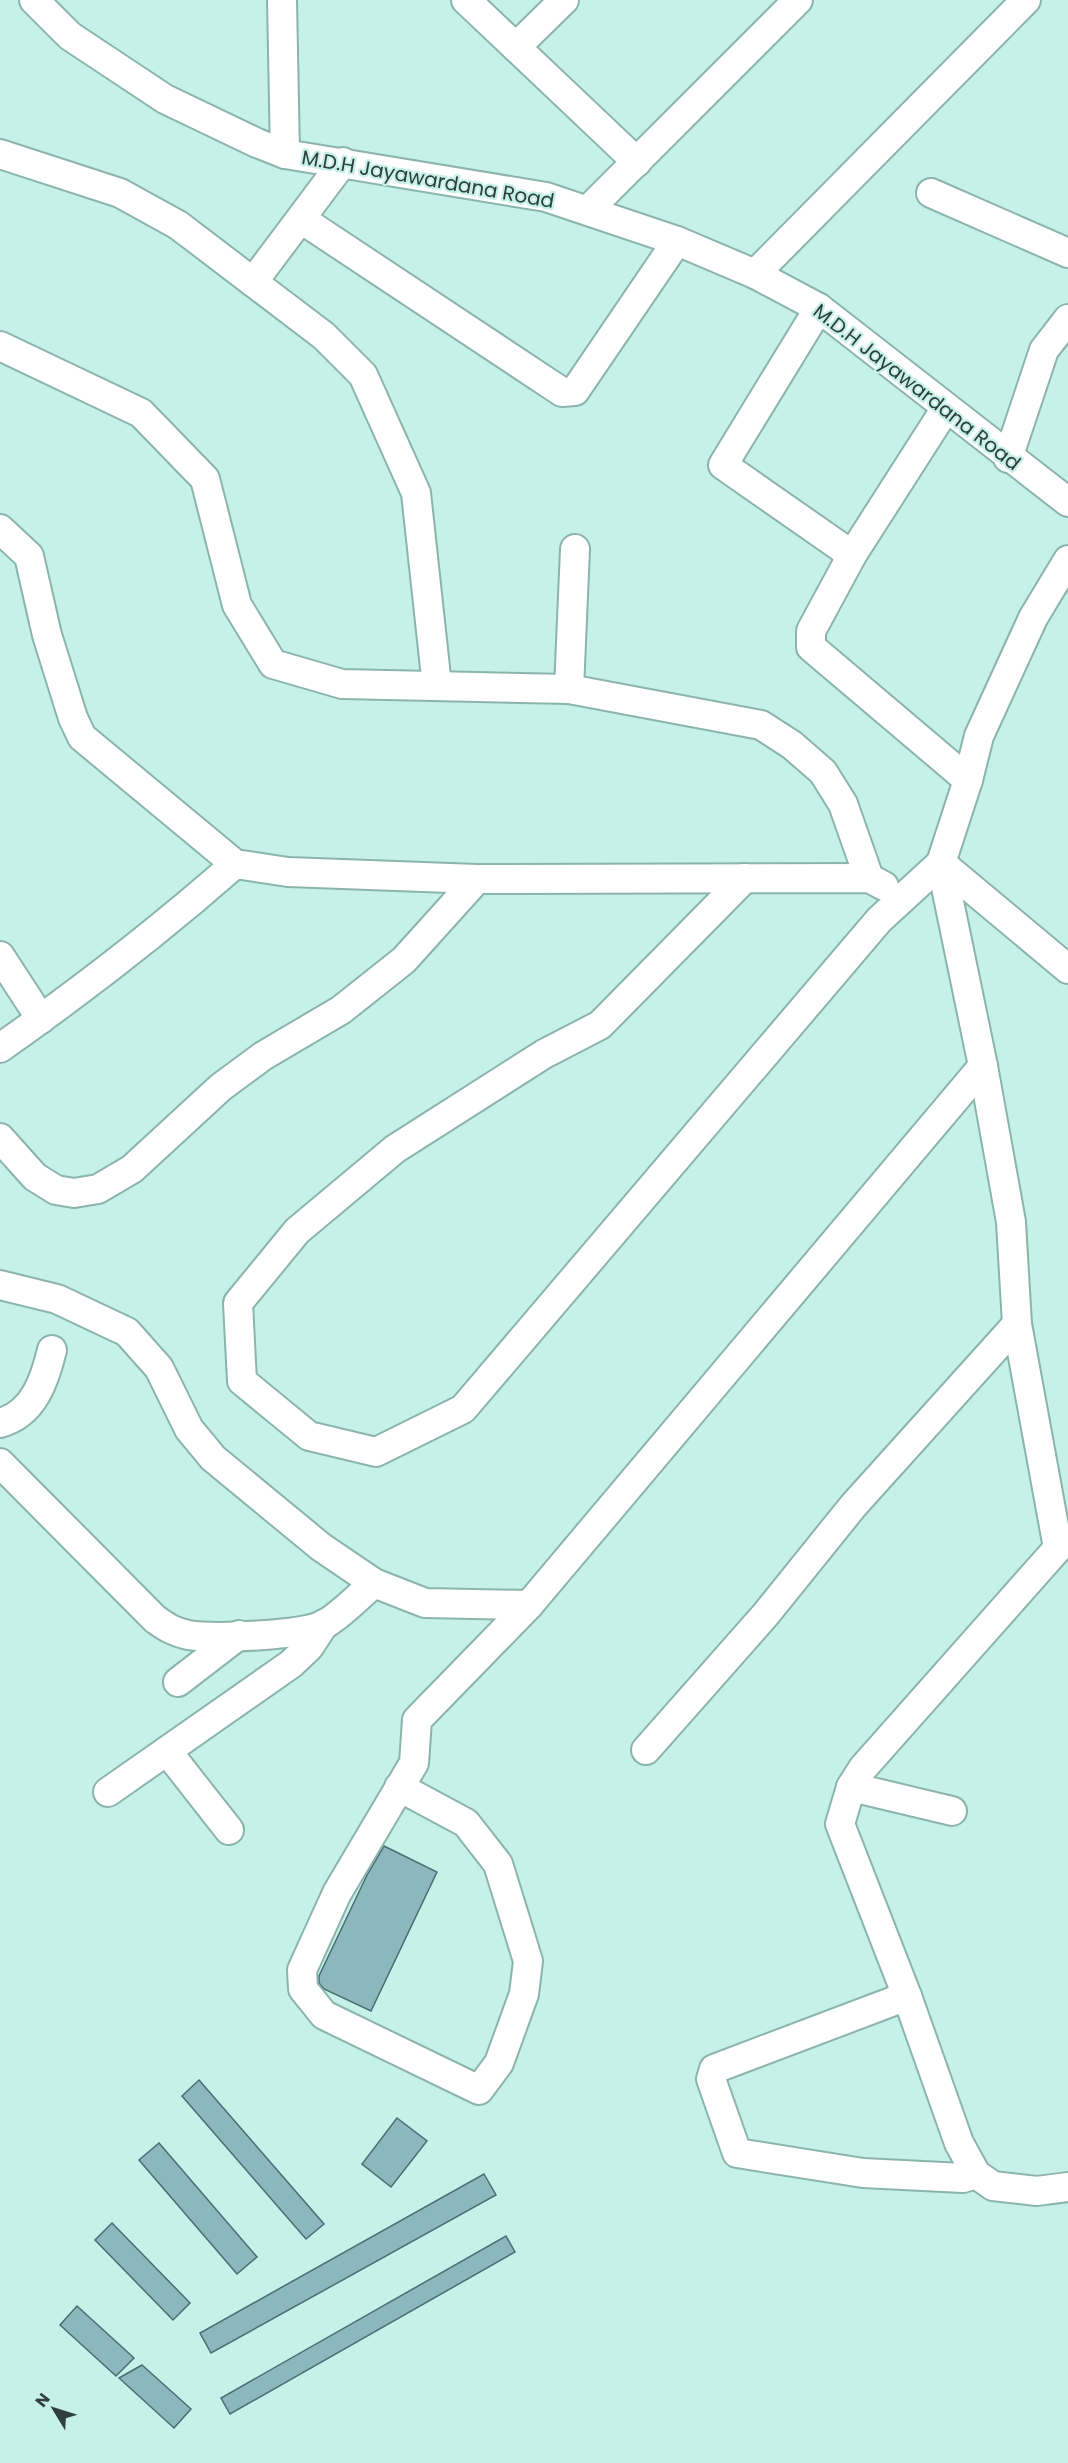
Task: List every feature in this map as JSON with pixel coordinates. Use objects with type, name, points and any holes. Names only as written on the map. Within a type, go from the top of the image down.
[{"type":"street","name":"M.D.H Jayawardana Road","points":[[34,0],[70,36],[165,99],[285,154],[546,197],[677,241],[755,274],[819,308],[1008,458],[1068,502]]},
{"type":"street","points":[[282,0],[285,154]]},
{"type":"street","points":[[466,0],[636,162]]},
{"type":"street","points":[[516,47],[564,0]]},
{"type":"street","points":[[588,210],[798,0]]},
{"type":"street","points":[[755,274],[1026,0]]},
{"type":"street","points":[[0,154],[120,193],[178,225],[324,336],[363,375],[416,494],[437,686]]},
{"type":"street","points":[[254,282],[343,162]]},
{"type":"street","points":[[931,193],[1068,253]]},
{"type":"street","points":[[301,219],[562,392],[575,391],[677,241]]},
{"type":"street","points":[[819,308],[723,465],[852,555]]},
{"type":"street","points":[[1008,458],[1044,350],[1068,319]]},
{"type":"street","points":[[0,346],[141,413],[205,479],[237,605],[273,664],[342,684],[569,689],[761,725],[792,745],[823,772],[843,804],[869,878]]},
{"type":"street","points":[[946,408],[852,555],[811,631],[811,647],[968,780]]},
{"type":"street","points":[[0,529],[29,556],[47,635],[73,718],[82,737],[235,864],[288,872],[477,879],[869,878],[905,896]]},
{"type":"street","points":[[569,689],[575,549]]},
{"type":"street","points":[[745,878],[600,1025],[544,1054],[395,1149],[297,1231],[238,1303],[242,1381],[309,1436],[376,1452],[463,1409],[879,920],[940,863],[980,736],[1033,618],[1068,560]]},
{"type":"street","points":[[940,863],[1068,969]]},
{"type":"street","points":[[940,863],[983,1066],[1011,1222],[1017,1324],[1063,1550],[864,1768],[851,1787],[840,1824],[907,1996],[959,2143],[976,2175],[993,2186],[1037,2191],[1068,2187]]},
{"type":"street","points":[[0,1048],[185,908],[235,864]]},
{"type":"street","points":[[0,1138],[35,1177],[56,1190],[74,1193],[98,1189],[132,1169],[221,1088],[263,1056],[341,1010],[404,960],[477,879]]},
{"type":"street","points":[[0,956],[41,1019]]},
{"type":"street","points":[[399,1787],[466,1823],[498,1864],[528,1961],[524,1994],[499,2063],[479,2090],[324,2015],[303,1989],[302,1970],[337,1893],[399,1787],[414,1763],[417,1720],[529,1605],[983,1066]]},
{"type":"street","points":[[0,1285],[57,1299],[127,1332],[159,1368],[189,1430],[213,1458],[321,1547],[374,1582],[425,1603],[529,1605]]},
{"type":"street","points":[[646,1750],[766,1614],[853,1506],[1017,1324]]},
{"type":"street","points":[[0,1423],[21,1412],[33,1400],[45,1379],[52,1350]]},
{"type":"street","points":[[0,1463],[155,1619],[171,1631],[189,1635],[240,1635],[304,1630],[324,1624]]},
{"type":"street","points":[[108,1792],[291,1664],[309,1647],[324,1624],[374,1582]]},
{"type":"street","points":[[178,1682],[240,1635]]},
{"type":"street","points":[[167,1752],[229,1830]]},
{"type":"street","points":[[851,1787],[952,1811]]},
{"type":"street","points":[[907,1996],[714,2069],[711,2079],[737,2153],[863,2173],[963,2178],[976,2175]]},
{"type":"building","points":[[384,1846],[437,1872],[371,2011],[324,1989],[319,1983],[319,1976],[367,1875]]},
{"type":"building","points":[[199,2080],[324,2224],[306,2239],[182,2096]]},
{"type":"building","points":[[397,2118],[427,2141],[391,2187],[362,2164]]},
{"type":"building","points":[[159,2143],[257,2257],[237,2274],[139,2160]]},
{"type":"building","points":[[484,2174],[496,2195],[211,2353],[200,2333]]},
{"type":"building","points":[[112,2223],[190,2303],[173,2320],[95,2240]]},
{"type":"building","points":[[506,2236],[515,2252],[230,2414],[221,2398]]},
{"type":"building","points":[[77,2306],[134,2358],[116,2376],[60,2325]]},
{"type":"building","points":[[142,2365],[191,2409],[174,2428],[119,2378]]}]
